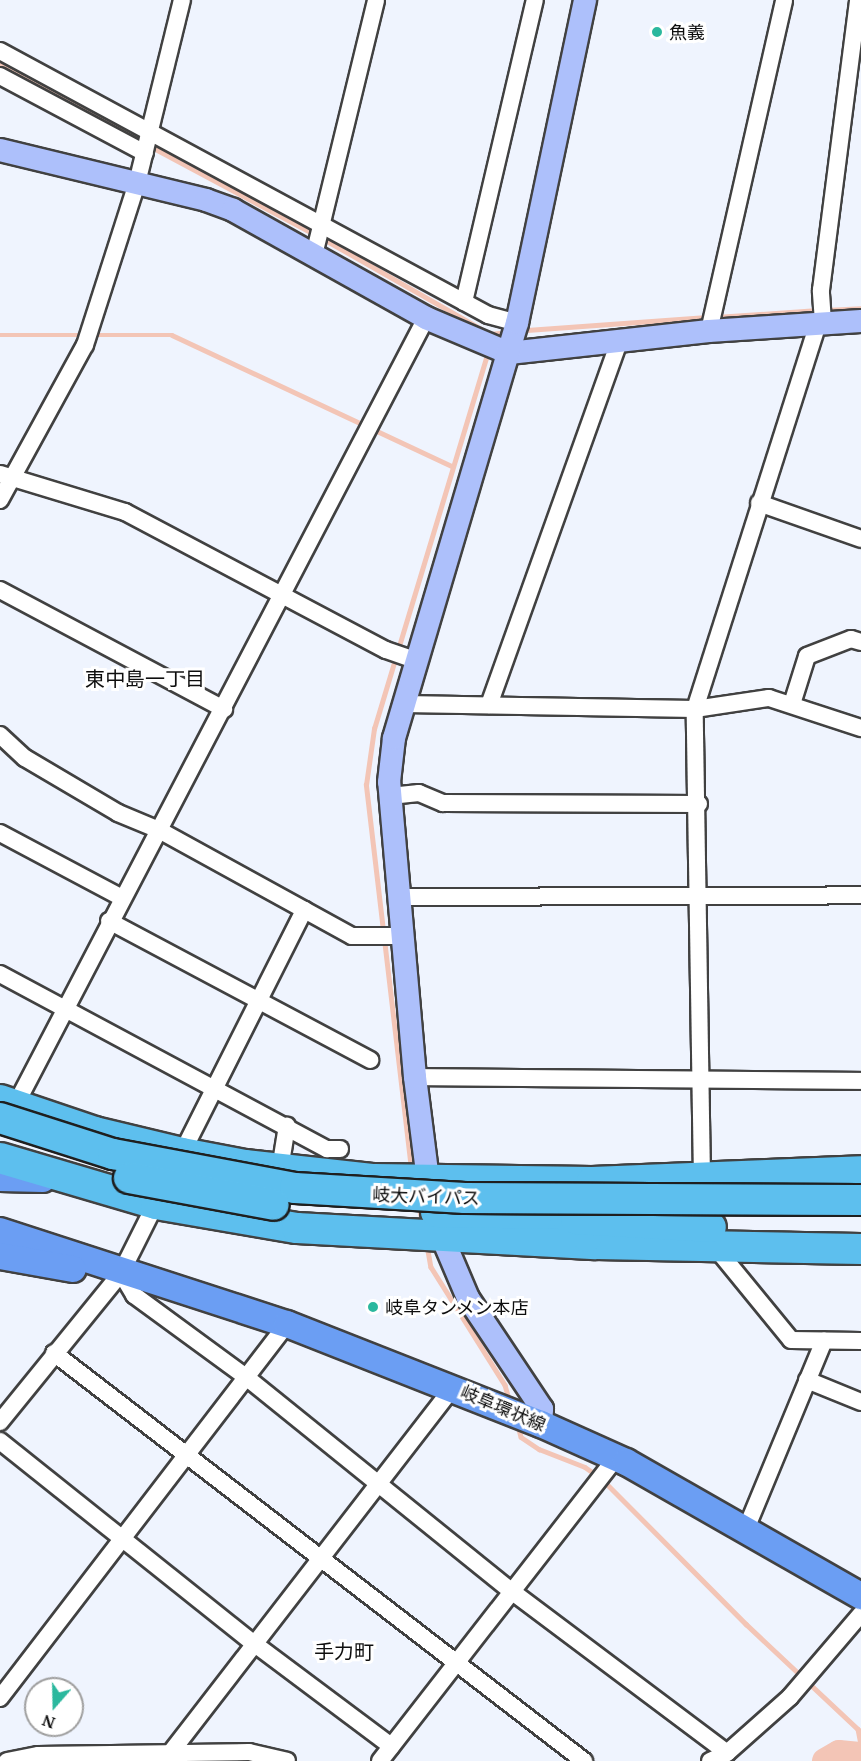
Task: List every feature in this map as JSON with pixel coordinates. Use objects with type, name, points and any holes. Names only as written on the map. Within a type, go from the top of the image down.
[{"type":"highway","points":[[5,1108],[182,1153],[280,1169],[375,1190],[435,1208],[596,1244],[861,1249]]},
{"type":"highway","name":"岐大バイパス","points":[[5,1108],[113,1154],[295,1188],[465,1198],[697,1189],[861,1200]]},
{"type":"highway","name":"岐大バイパス","points":[[0,1140],[108,1173],[222,1198],[381,1215],[576,1219],[861,1220]]},
{"type":"highway","points":[[0,1158],[79,1184],[156,1203],[297,1228],[370,1233],[435,1208],[697,1189],[861,1171]]},
{"type":"highway","points":[[245,1165],[267,1191],[375,1190]]},
{"type":"highway","points":[[697,1189],[861,1188]]},
{"type":"highway","points":[[576,1219],[861,1234]]},
{"type":"main road","points":[[0,1178],[22,1176],[79,1184]]},
{"type":"main road","name":"岐阜環状線","points":[[0,1231],[121,1273],[287,1324],[523,1416],[611,1464],[746,1529],[861,1596]]},
{"type":"main road","name":"岐阜環状線","points":[[0,1256],[121,1273]]},
{"type":"street","points":[[0,500],[6,476],[85,345],[137,183],[182,0]]},
{"type":"street","points":[[318,240],[376,0]]},
{"type":"street","points":[[464,302],[535,0]]},
{"type":"street","points":[[523,1416],[542,1408],[468,1298],[435,1208],[414,1077],[399,936],[400,897],[390,795],[390,760],[412,659],[503,351],[517,323],[585,0]]},
{"type":"street","points":[[710,322],[784,0]]},
{"type":"street","points":[[697,1189],[703,1080],[699,804],[695,709],[759,503],[822,317],[821,290],[858,0]]},
{"type":"street","points":[[0,51],[147,144],[318,240],[426,318],[503,351],[619,341],[710,322],[822,317],[861,321]]},
{"type":"street","points":[[0,76],[147,144]]},
{"type":"street","points":[[0,150],[137,183],[233,210],[318,240],[464,302],[488,315],[517,323]]},
{"type":"street","points":[[5,1108],[64,1007],[224,709],[426,318]]},
{"type":"street","points":[[489,705],[619,341]]},
{"type":"street","points":[[6,476],[124,512],[283,597],[388,650],[412,659]]},
{"type":"street","points":[[759,503],[861,540]]},
{"type":"street","points":[[0,590],[224,709]]},
{"type":"street","points":[[792,704],[807,656],[851,639],[861,642]]},
{"type":"street","points":[[404,704],[695,709],[769,698],[861,728]]},
{"type":"street","points":[[0,735],[25,758],[118,813],[159,830],[352,936],[399,936]]},
{"type":"street","points":[[390,795],[419,793],[444,803],[699,804]]},
{"type":"street","points":[[0,833],[122,898]]},
{"type":"street","points":[[400,897],[861,895]]},
{"type":"street","points":[[0,1422],[121,1273],[304,910]]},
{"type":"street","points":[[109,921],[370,1060]]},
{"type":"street","points":[[0,974],[327,1149],[340,1149]]},
{"type":"street","points":[[414,1077],[861,1081]]},
{"type":"street","points":[[280,1169],[287,1126]]},
{"type":"street","points":[[715,1247],[791,1340],[861,1341]]},
{"type":"street","points":[[121,1273],[134,1295],[246,1377],[510,1590],[727,1754]]},
{"type":"street","points":[[0,1698],[120,1538],[287,1324]]},
{"type":"street","points":[[746,1529],[824,1341]]},
{"type":"street","points":[[54,1353],[584,1761]]},
{"type":"street","points":[[807,1380],[861,1402]]},
{"type":"street","points":[[168,1756],[453,1387]]},
{"type":"street","points":[[0,1441],[256,1645],[391,1746]]},
{"type":"street","points":[[380,1761],[510,1590],[611,1464]]},
{"type":"street","points":[[710,1761],[727,1754],[798,1687],[861,1614]]},
{"type":"street","points":[[7,1761],[38,1755],[168,1756],[249,1752],[286,1761]]},
{"type":"waterway","points":[[0,64],[142,142]]},
{"type":"waterway","points":[[150,146],[314,234]]},
{"type":"waterway","points":[[322,238],[490,334],[499,333]]},
{"type":"waterway","points":[[826,310],[861,308]]},
{"type":"waterway","points":[[716,317],[818,310]]},
{"type":"waterway","points":[[527,330],[707,317]]},
{"type":"waterway","points":[[0,335],[84,335]]},
{"type":"waterway","points":[[93,335],[172,335],[452,466]]},
{"type":"waterway","points":[[411,1169],[366,785],[374,729],[488,351]]},
{"type":"waterway","points":[[419,1206],[423,1225]]},
{"type":"waterway","points":[[427,1245],[431,1267],[505,1385],[510,1403]]},
{"type":"waterway","points":[[518,1425],[521,1437],[539,1449],[585,1467],[598,1476]]},
{"type":"waterway","points":[[604,1481],[746,1624],[858,1729],[861,1745]]},
{"type":"waterway","points":[[825,1761],[839,1753],[861,1755]]},
{"type":"place","name":"魚義","points":[[657,32]]},
{"type":"place","name":"岐阜タンメン本店","points":[[373,1307]]},
{"type":"district","name":"東中島一丁目","points":[[145,678]]},
{"type":"district","name":"手力町","points":[[344,1651]]}]
